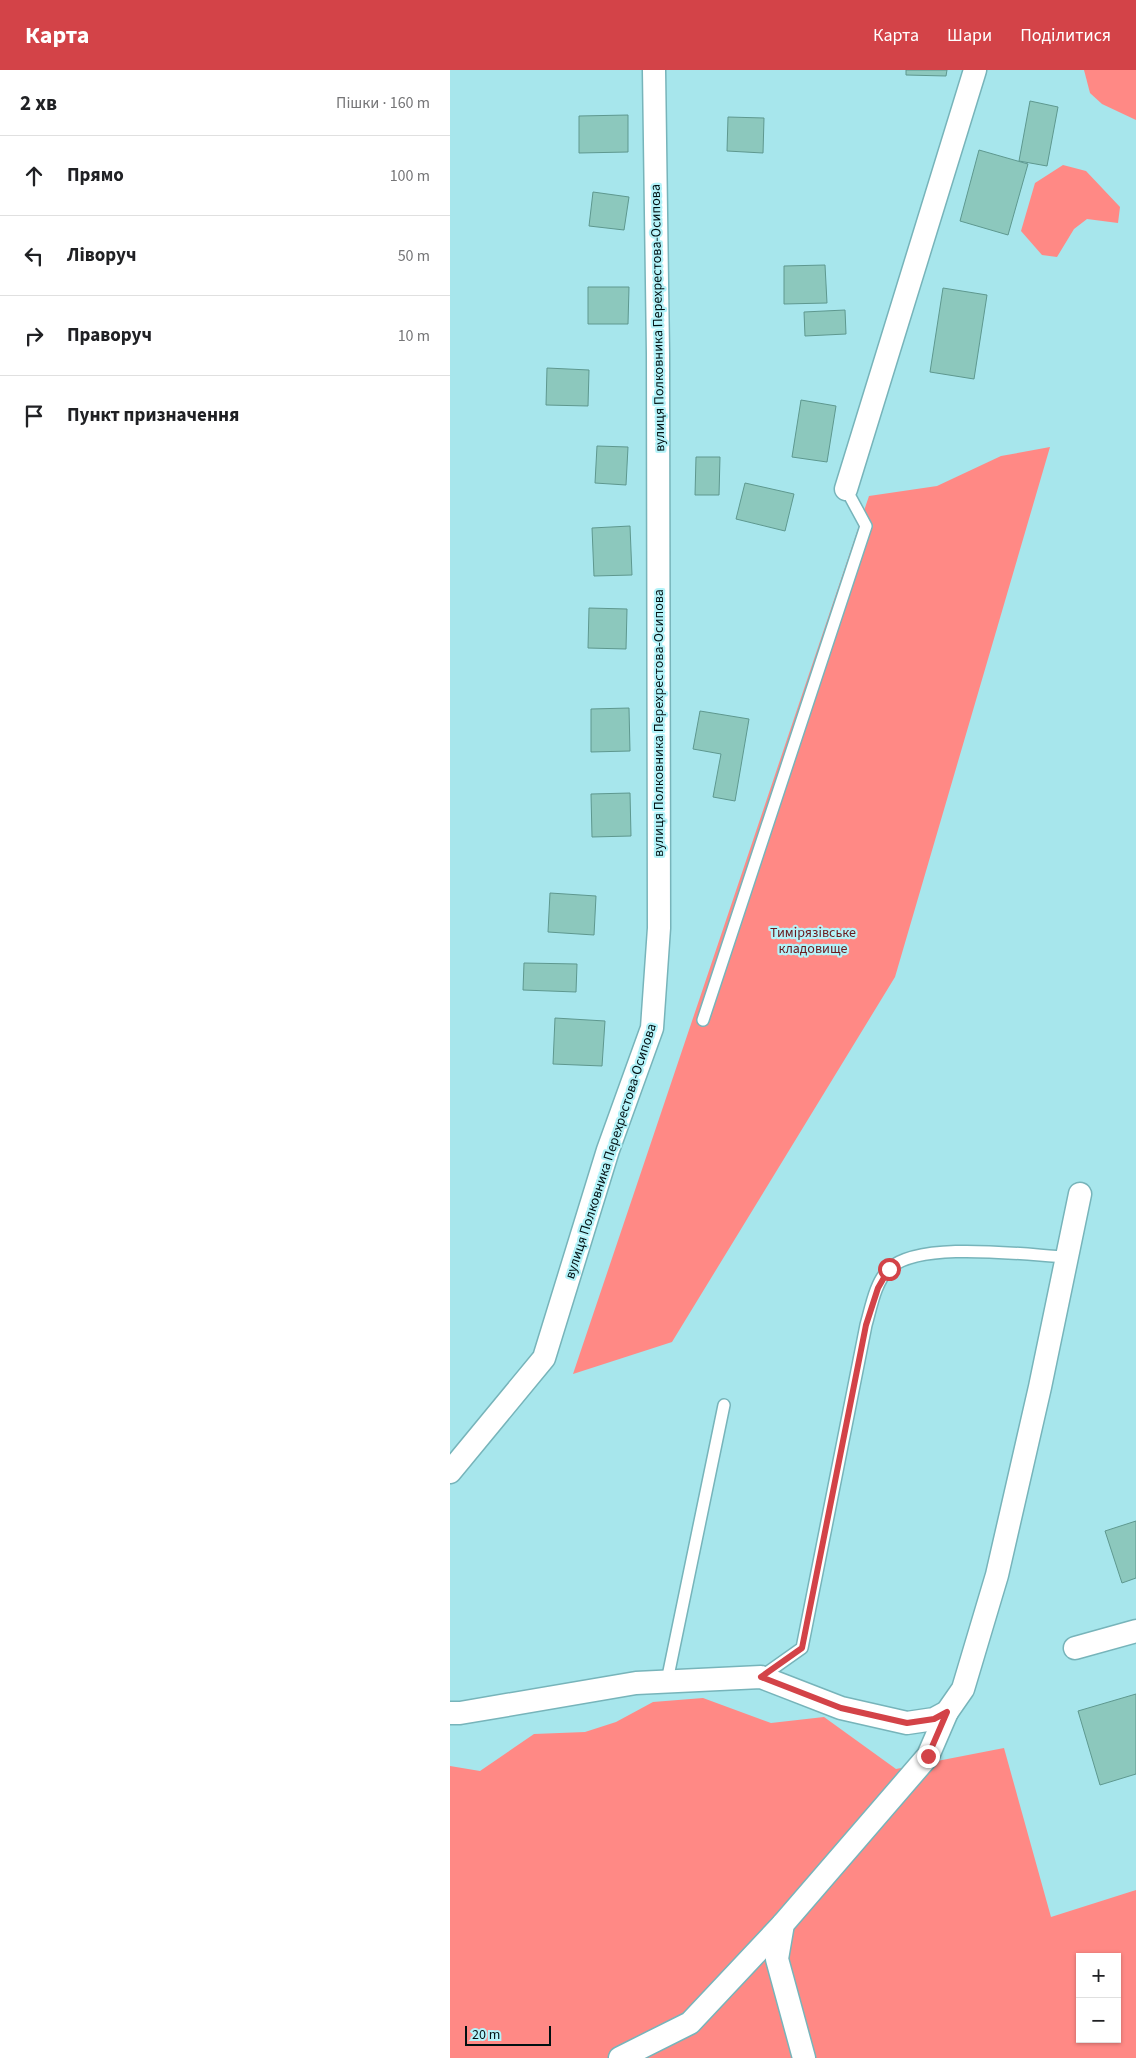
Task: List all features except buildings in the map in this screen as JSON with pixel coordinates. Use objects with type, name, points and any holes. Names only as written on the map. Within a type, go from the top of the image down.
[{"type":"street","name":"вулиця Полковника Перехрестова-Осипова","points":[[450,1472],[544,1358],[608,1150],[652,1028],[659,928],[658,354],[654,70]]},
{"type":"street","points":[[846,489],[975,70]]},
{"type":"street","points":[[620,2058],[690,2023],[783,1924],[928,1756],[947,1712],[963,1689],[998,1574],[1040,1388],[1080,1194]]},
{"type":"street","points":[[1075,1648],[1136,1631]]},
{"type":"street","points":[[450,1713],[636,1683],[761,1677],[841,1708],[907,1723],[934,1719],[947,1712]]},
{"type":"street","points":[[783,1924],[777,1959],[804,2058]]},
{"type":"lane","points":[[703,1020],[866,526],[846,489]]},
{"type":"lane","points":[[761,1677],[802,1648],[866,1325],[878,1288],[889,1269],[907,1258],[969,1251],[1066,1256]]},
{"type":"lane","points":[[667,1681],[724,1405]]},
{"type":"green space","points":[[1084,70],[1136,70],[1136,120],[1102,104],[1090,93]]},
{"type":"green space","points":[[1063,165],[1086,171],[1120,207],[1118,223],[1087,219],[1074,229],[1057,257],[1042,255],[1021,231],[1035,183]]},
{"type":"green space","name":"Тимірязівське кладовище","points":[[1050,447],[895,977],[672,1342],[573,1374],[869,496],[937,486],[1001,456]]},
{"type":"green space","points":[[703,1698],[771,1723],[824,1717],[896,1769],[1004,1748],[1051,1917],[1136,1890],[1136,2058],[450,2058],[450,1766],[480,1771],[534,1734],[585,1732],[616,1722],[653,1702]]},
{"type":"route","points":[[889,1269],[878,1288],[866,1325],[806,1617],[802,1648],[761,1677],[841,1708],[907,1723],[934,1719],[947,1712],[928,1756]]}]
